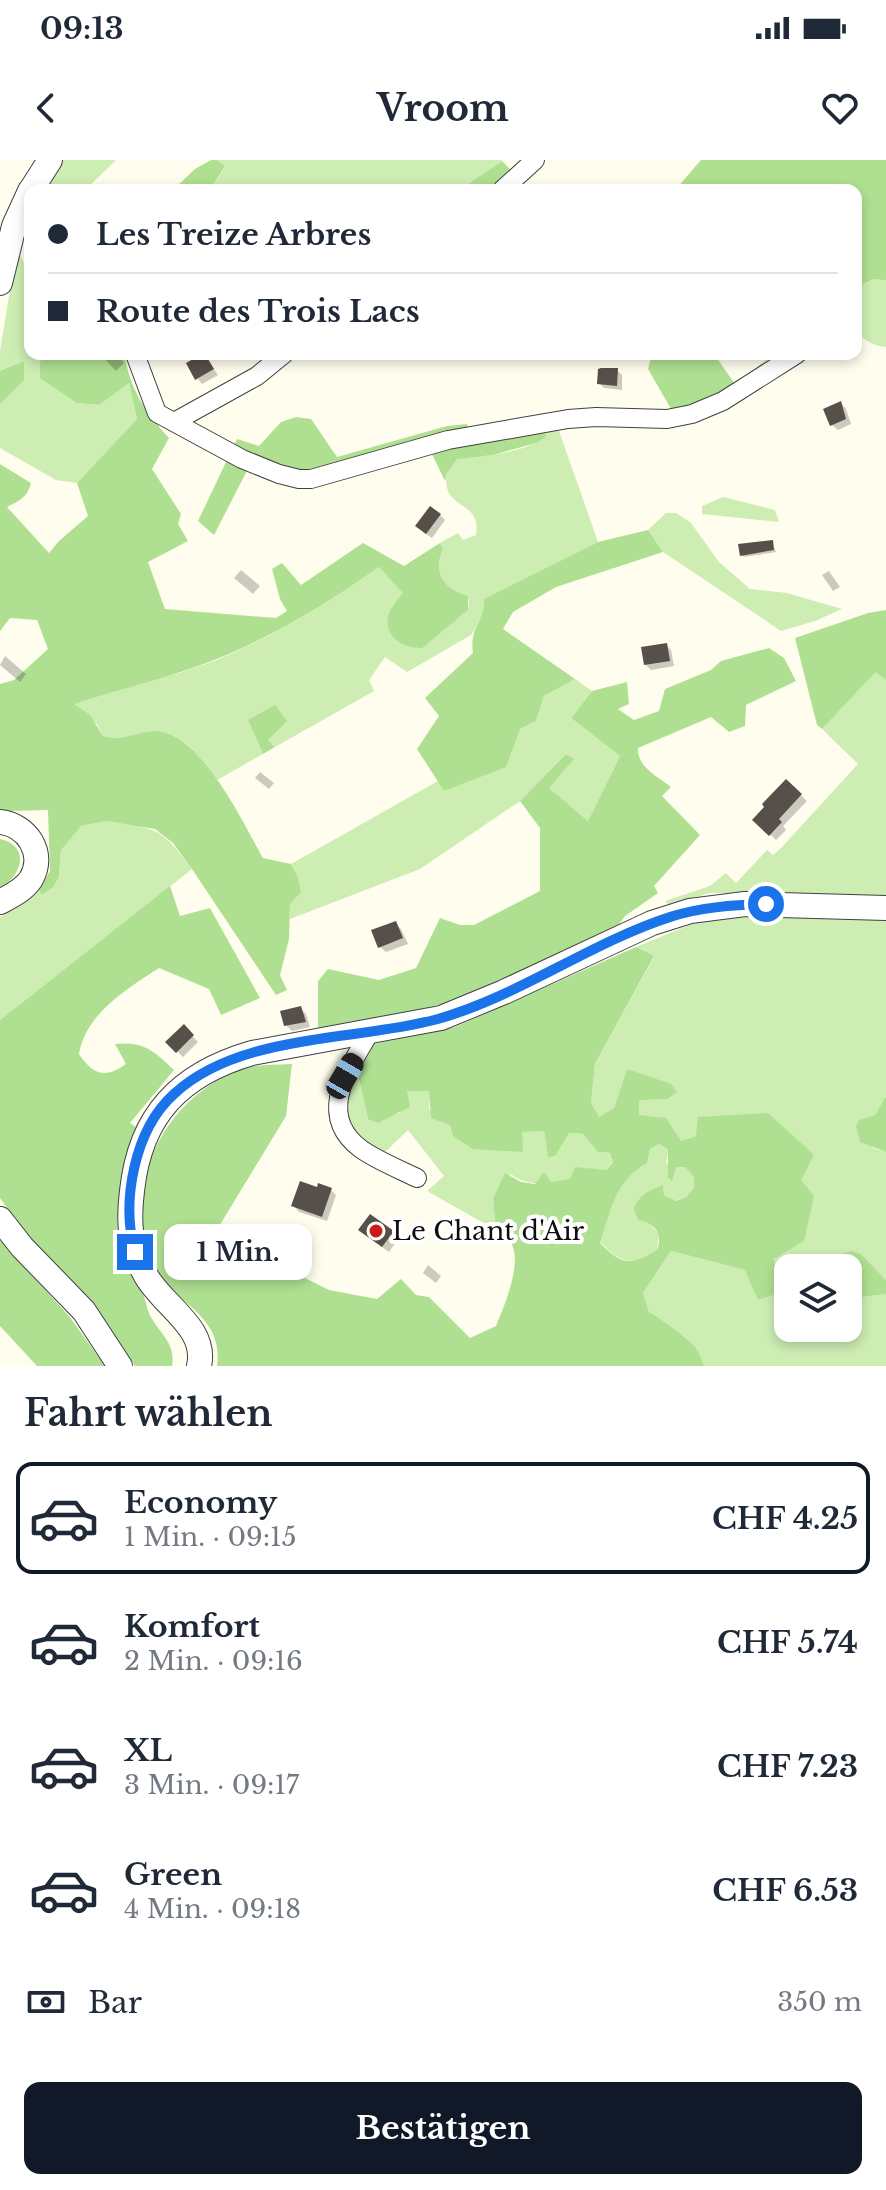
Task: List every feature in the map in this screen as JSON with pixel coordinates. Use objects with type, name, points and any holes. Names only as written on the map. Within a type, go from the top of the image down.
[{"type":"street","points":[[34,184],[50,160]]},
{"type":"street","points":[[509,184],[535,160]]},
{"type":"street","points":[[0,283],[22,232]]},
{"type":"street","points":[[138,360],[153,407],[164,418],[242,459],[299,479],[311,479],[448,440],[568,419],[667,419],[692,414],[723,401],[788,360]]},
{"type":"street","points":[[174,422],[257,376],[277,360]]},
{"type":"street","points":[[0,822],[11,824],[27,834],[36,851],[36,865],[27,884],[0,902]]},
{"type":"street","points":[[199,1366],[200,1351],[196,1337],[147,1278],[131,1241],[129,1219],[137,1156],[147,1132],[172,1096],[198,1075],[226,1060],[252,1053],[421,1023],[464,1010],[652,923],[690,911],[745,904],[886,908]]},
{"type":"street","points":[[370,1032],[340,1086],[338,1106],[342,1121],[360,1149],[417,1178]]},
{"type":"street","points":[[0,1219],[22,1247],[84,1311],[120,1366]]},
{"type":"green space","points":[[61,160],[116,160],[91,184],[44,184]]},
{"type":"green space","points":[[211,160],[225,166],[214,184],[179,184],[195,169]]},
{"type":"green space","points":[[217,160],[502,161],[468,184],[214,184],[225,167]]},
{"type":"green space","points":[[701,160],[886,160],[886,280],[874,279],[862,284],[862,184],[680,184]]},
{"type":"green space","points":[[502,161],[513,172],[498,184],[468,184]]},
{"type":"green space","points":[[886,233],[886,347],[862,337],[862,284],[874,279]]},
{"type":"green space","points":[[17,248],[24,263],[24,360],[42,360],[77,403],[99,405],[129,382],[137,419],[77,483],[56,480],[0,448],[0,404],[24,380],[24,361],[0,371],[0,351]]},
{"type":"green space","points":[[125,360],[140,399],[169,438],[152,469],[181,514],[178,524],[188,541],[148,562],[165,609],[276,618],[287,611],[280,599],[272,569],[282,563],[301,585],[363,543],[404,566],[440,543],[443,549],[439,566],[443,579],[453,590],[468,596],[468,610],[422,648],[406,646],[394,638],[388,625],[391,609],[403,593],[379,567],[300,618],[236,651],[180,672],[74,704],[90,715],[103,736],[117,738],[158,731],[174,736],[190,748],[220,783],[263,858],[291,864],[301,892],[290,904],[289,939],[280,975],[287,990],[276,995],[192,869],[173,843],[155,829],[106,821],[81,826],[61,850],[59,877],[53,887],[42,895],[39,890],[50,871],[48,810],[0,809],[0,684],[14,680],[48,649],[37,620],[10,618],[0,631],[0,464],[31,483],[25,495],[7,507],[49,553],[88,516],[77,483],[137,419],[129,383],[99,405],[77,403],[40,378],[40,361]]},
{"type":"green space","points":[[650,360],[718,360],[735,384],[766,360],[773,360],[741,387],[674,414],[648,369]]},
{"type":"green space","points":[[24,361],[24,380],[0,404],[0,371]]},
{"type":"green space","points":[[296,417],[311,419],[337,457],[447,426],[467,424],[469,431],[314,474],[253,459],[214,535],[198,521],[237,439],[259,446],[281,422]]},
{"type":"green space","points":[[558,428],[598,542],[485,599],[482,617],[471,635],[407,672],[385,657],[369,680],[374,691],[275,747],[248,720],[263,754],[217,780],[198,755],[173,735],[153,731],[122,737],[103,736],[97,724],[73,704],[180,673],[236,652],[300,618],[379,567],[404,593],[391,608],[459,618],[468,609],[468,597],[453,590],[443,579],[439,566],[443,549],[440,543],[458,533],[463,540],[476,535],[477,526],[470,511],[448,491],[448,470],[462,457],[515,450],[533,444]]},
{"type":"green space","points":[[545,431],[546,437],[536,443],[493,455],[457,459],[445,481],[431,452]]},
{"type":"green space","points":[[723,497],[775,510],[779,522],[702,514],[702,506]]},
{"type":"green space","points":[[666,513],[676,513],[691,523],[719,562],[750,589],[787,593],[842,609],[781,631],[663,552],[648,530]]},
{"type":"green space","points":[[648,530],[663,552],[556,587],[513,612],[503,629],[575,679],[544,696],[536,721],[520,729],[506,767],[444,791],[417,749],[439,716],[425,698],[473,653],[473,636],[484,599],[598,542]]},
{"type":"green space","points":[[886,610],[886,680],[876,672],[822,729],[817,725],[795,638],[868,613]]},
{"type":"green space","points":[[769,648],[784,658],[796,681],[746,705],[745,726],[729,732],[711,717],[638,748],[644,766],[671,787],[662,796],[700,835],[654,886],[658,893],[625,916],[615,930],[455,1001],[318,1033],[318,981],[328,969],[379,980],[416,968],[440,918],[460,925],[474,925],[540,891],[540,828],[520,801],[566,754],[574,759],[549,788],[588,821],[620,756],[571,718],[592,691],[627,682],[629,704],[618,709],[634,720],[659,711],[665,689],[711,670],[721,661]]},
{"type":"green space","points":[[877,671],[886,680],[886,897],[710,893],[668,904],[665,901],[710,886],[726,873],[736,883],[767,850],[773,855],[782,847],[858,764],[822,729]]},
{"type":"green space","points":[[575,679],[592,691],[571,718],[620,756],[588,821],[548,788],[573,760],[566,754],[520,801],[420,869],[290,919],[297,875],[291,864],[438,781],[445,791],[520,729],[536,721],[544,696]]},
{"type":"green space","points":[[275,705],[287,721],[268,740],[275,747],[263,754],[248,720]]},
{"type":"green space","points":[[106,821],[156,832],[172,844],[192,869],[0,1020],[0,917],[39,890],[43,895],[59,877],[61,850],[81,826]]},
{"type":"green space","points":[[0,839],[16,848],[20,862],[14,876],[0,888]]},
{"type":"green space","points":[[170,886],[180,916],[210,908],[260,998],[221,1015],[209,989],[159,968],[99,1014],[83,1039],[79,1054],[94,1070],[112,1072],[126,1064],[115,1044],[125,1043],[148,1049],[174,1070],[130,1123],[136,1127],[119,1199],[121,1250],[151,1317],[170,1346],[173,1358],[172,1366],[135,1366],[90,1300],[23,1231],[0,1198],[0,1020]]},
{"type":"green space","points":[[742,916],[886,919],[886,1096],[875,1115],[859,1120],[856,1126],[873,1148],[886,1152],[886,1280],[862,1254],[774,1254],[774,1264],[696,1136],[681,1141],[639,1116],[639,1100],[627,1069],[614,1108],[599,1118],[591,1103],[595,1064],[654,957],[636,947],[692,924]]},
{"type":"green space","points":[[636,947],[654,956],[595,1064],[591,1103],[599,1117],[614,1108],[627,1069],[671,1084],[677,1092],[667,1099],[639,1100],[639,1115],[666,1118],[681,1141],[696,1136],[698,1117],[768,1113],[814,1155],[801,1180],[814,1196],[804,1241],[782,1254],[774,1254],[774,1295],[758,1300],[745,1270],[671,1251],[643,1293],[649,1312],[693,1344],[704,1366],[217,1366],[217,1347],[212,1332],[192,1307],[167,1285],[148,1257],[142,1233],[141,1208],[143,1184],[160,1138],[191,1100],[226,1074],[250,1067],[292,1064],[286,1116],[215,1233],[329,1290],[377,1299],[401,1279],[416,1295],[429,1297],[470,1338],[496,1326],[514,1273],[514,1251],[511,1243],[496,1230],[493,1199],[505,1173],[521,1182],[535,1184],[544,1172],[551,1182],[570,1179],[575,1167],[607,1170],[613,1162],[610,1153],[598,1152],[583,1134],[569,1133],[555,1156],[548,1157],[544,1131],[522,1132],[523,1152],[473,1149],[453,1136],[450,1125],[431,1118],[429,1091],[407,1091],[410,1107],[378,1123],[368,1119],[358,1075],[374,1044],[455,1027]],"holes":[[[659,1144],[668,1149],[668,1177],[672,1181],[676,1167],[685,1167],[694,1177],[694,1188],[686,1197],[676,1201],[664,1195],[663,1185],[642,1196],[634,1209],[638,1220],[656,1230],[659,1239],[657,1250],[632,1261],[614,1256],[600,1243],[611,1208],[621,1187],[647,1163],[650,1149]]]},
{"type":"green space","points":[[358,1075],[368,1119],[400,1113],[406,1091],[430,1090],[429,1109],[450,1125],[522,1152],[522,1131],[544,1131],[548,1156],[569,1133],[583,1134],[598,1152],[610,1153],[613,1161],[607,1170],[576,1168],[571,1179],[547,1183],[532,1183],[511,1174],[493,1199],[496,1230],[427,1191],[444,1176],[408,1130],[384,1153],[361,1138],[353,1128],[348,1113],[351,1089]]},
{"type":"green space","points":[[886,1096],[886,1152],[860,1142],[856,1126],[859,1120],[875,1115]]},
{"type":"green space","points":[[659,1144],[669,1149],[666,1163],[685,1167],[694,1177],[694,1188],[686,1197],[675,1201],[664,1195],[663,1186],[649,1222],[659,1234],[657,1250],[639,1259],[626,1260],[614,1255],[600,1242],[621,1187],[646,1163],[650,1149]]},
{"type":"green space","points":[[0,1240],[69,1316],[105,1366],[37,1366],[0,1326]]},
{"type":"green space","points":[[671,1251],[745,1270],[774,1285],[774,1342],[862,1342],[862,1297],[886,1294],[886,1366],[704,1366],[693,1344],[649,1312],[643,1293]]},
{"type":"green space","points":[[862,1255],[886,1280],[886,1294],[862,1297]]},
{"type":"building","points":[[209,360],[214,369],[195,380],[186,363]]},
{"type":"building","points":[[618,368],[617,386],[597,384],[598,369]]},
{"type":"building","points":[[841,401],[846,419],[830,426],[823,409]]},
{"type":"building","points":[[430,506],[441,514],[426,534],[415,526]]},
{"type":"building","points":[[773,540],[774,550],[740,556],[738,544]]},
{"type":"building","points":[[667,643],[670,661],[644,665],[641,647]]},
{"type":"building","points":[[786,779],[802,794],[779,819],[782,822],[769,836],[752,820],[764,807],[762,804]]},
{"type":"building","points":[[396,921],[403,938],[378,948],[371,930]]},
{"type":"building","points":[[301,1006],[306,1022],[284,1026],[280,1011]]},
{"type":"building","points":[[184,1024],[194,1035],[176,1053],[165,1042]]},
{"type":"building","points":[[300,1181],[332,1188],[322,1217],[291,1206]]},
{"type":"building","name":"Le Chant d'Air","points":[[370,1214],[394,1231],[382,1247],[358,1230]]},
{"type":"place","name":"Le Chant d'Air","points":[[376,1231]]},
{"type":"route","points":[[135,1252],[129,1219],[137,1156],[161,1108],[186,1084],[209,1068],[252,1053],[441,1018],[671,916],[708,908],[766,904]]}]
